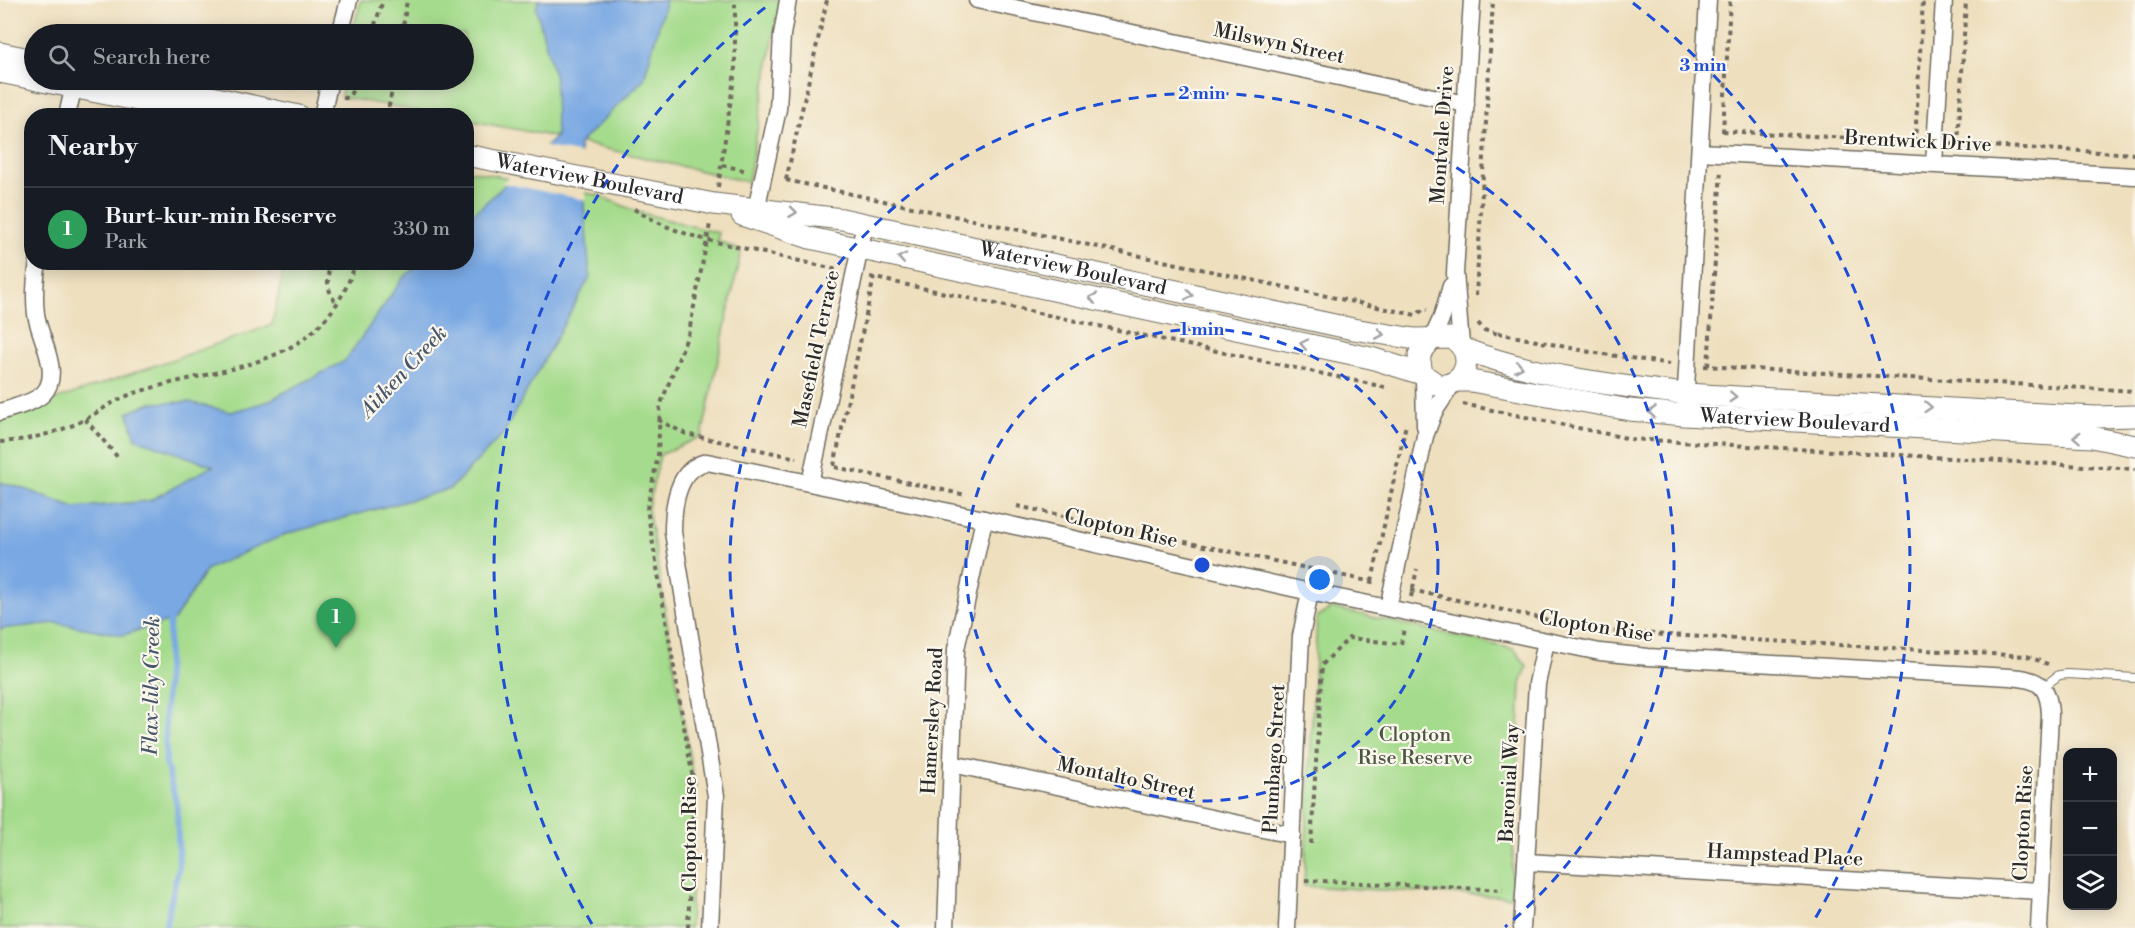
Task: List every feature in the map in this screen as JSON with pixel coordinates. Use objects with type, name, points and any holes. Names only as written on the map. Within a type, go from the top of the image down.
[{"type":"street","points":[[343,24],[349,0]]},
{"type":"street","points":[[755,214],[778,109],[782,35],[788,0]]},
{"type":"street","name":"Milswyn Street","points":[[977,0],[1036,6],[1466,104]]},
{"type":"street","name":"Montvale Drive","points":[[1462,347],[1455,273],[1472,0]]},
{"type":"street","points":[[1685,405],[1708,0]]},
{"type":"street","points":[[1934,164],[1944,0]]},
{"type":"street","points":[[0,53],[24,58]]},
{"type":"street","points":[[0,72],[24,77]]},
{"type":"street","points":[[69,108],[73,90]]},
{"type":"street","points":[[104,90],[182,108]]},
{"type":"street","points":[[180,90],[262,108]]},
{"type":"street","points":[[324,108],[328,90]]},
{"type":"street","name":"Brentwick Drive","points":[[1700,152],[2135,176]]},
{"type":"street","name":"Waterview Boulevard","points":[[474,157],[714,204],[755,214],[810,238],[1371,358],[1423,376]]},
{"type":"street","name":"Waterview Boulevard","points":[[755,214],[793,211],[865,224],[1353,329],[1432,339]]},
{"type":"street","name":"Masefield Terrace","points":[[810,483],[865,224]]},
{"type":"street","points":[[0,412],[38,398],[50,382],[50,364],[36,315],[34,296],[37,270]]},
{"type":"street","points":[[1130,306],[1135,283]]},
{"type":"street","name":"Montvale Drive","points":[[1432,339],[1458,318]]},
{"type":"street","points":[[1388,608],[1425,436],[1434,412],[1466,367],[1462,347],[1451,338],[1432,339],[1419,355],[1423,376],[1425,436]]},
{"type":"street","name":"Waterview Boulevard","points":[[1462,347],[1528,368],[1621,386],[1685,405]]},
{"type":"street","points":[[1423,376],[1438,385],[1454,382]]},
{"type":"street","name":"Waterview Boulevard","points":[[1454,382],[1471,381],[1630,410],[1685,405],[1953,419],[2135,416]]},
{"type":"street","name":"Waterview Boulevard","points":[[1953,419],[2092,437],[2135,446]]},
{"type":"street","name":"Clopton Rise","points":[[710,928],[716,796],[673,531],[677,498],[688,472],[693,466],[707,462],[984,519],[1310,592],[1600,652],[1648,657],[2027,678],[2043,687],[2048,695],[2050,715],[2039,928]]},
{"type":"street","name":"Hamersley Road","points":[[945,928],[956,649],[984,519]]},
{"type":"street","name":"Plumbago Street","points":[[1287,928],[1301,636],[1310,592]]},
{"type":"street","name":"Baronial Way","points":[[1522,928],[1536,684],[1546,641]]},
{"type":"street","name":"Montalto Street","points":[[952,764],[1292,835]]},
{"type":"street","name":"Hampstead Place","points":[[1526,862],[2041,891]]},
{"type":"lane","points":[[2043,687],[2059,675],[2135,678]]},
{"type":"path","points":[[375,24],[383,0]]},
{"type":"path","points":[[403,24],[407,0]]},
{"type":"path","points":[[708,240],[734,81],[735,0]]},
{"type":"path","points":[[786,180],[1401,312],[1416,315],[1424,309],[1458,318],[1493,0]]},
{"type":"path","points":[[1708,366],[1730,0]]},
{"type":"path","points":[[1915,142],[1923,0]]},
{"type":"path","points":[[1958,144],[1966,0]]},
{"type":"path","points":[[389,108],[392,90]]},
{"type":"path","points":[[631,208],[652,222],[673,231],[708,240],[1389,388]]},
{"type":"path","points":[[329,270],[327,284],[336,303]]},
{"type":"path","points":[[0,442],[37,437],[85,419],[130,395],[247,366],[281,354],[304,340],[322,323],[336,303],[352,270]]},
{"type":"path","points":[[835,466],[874,277]]},
{"type":"path","points":[[1498,333],[1590,352],[1688,366],[2135,391]]},
{"type":"path","points":[[1458,406],[1465,403],[1631,439],[2135,470]]},
{"type":"path","points":[[1372,581],[1408,412]]},
{"type":"path","points":[[85,419],[120,460]]},
{"type":"path","points":[[658,420],[686,435],[969,495]]},
{"type":"path","points":[[1013,505],[1586,628],[1670,636],[2027,656],[2050,664],[2059,675]]},
{"type":"path","points":[[1311,853],[1322,665],[1349,638],[1401,644],[1412,590]]},
{"type":"path","points":[[1308,890],[1309,872]]},
{"type":"path","points":[[1290,879],[1503,890]]},
{"type":"green space","points":[[361,0],[780,0],[748,182],[556,137],[474,121],[474,108],[402,108],[341,97],[342,90],[474,90],[474,24],[355,24]]},
{"type":"green space","points":[[474,171],[597,195],[638,212],[719,233],[717,240],[741,251],[702,436],[660,455],[648,508],[695,789],[690,928],[0,928],[0,419],[272,325],[284,270],[474,270]]},
{"type":"green space","name":"Clopton Rise Reserve","points":[[1332,608],[1514,649],[1527,666],[1521,684],[1511,897],[1304,886],[1317,617]]},
{"type":"water","name":"Aitken Creek","points":[[539,0],[666,0],[644,79],[579,144],[590,277],[503,434],[450,489],[286,534],[207,569],[174,620],[123,635],[56,623],[0,629],[0,482],[74,508],[149,501],[213,466],[136,439],[128,413],[151,403],[189,402],[231,412],[266,402],[345,361],[403,278],[413,270],[474,270],[474,213],[556,137],[555,79],[536,8]]},
{"type":"pier","points":[[542,146],[582,154],[586,200],[502,183]]},
{"type":"waterway","name":"Flax-lily Creek","points":[[165,928],[179,866],[177,805],[166,764],[165,712],[170,614]]},
{"type":"place","name":"Burt-kur-min Reserve","points":[[336,648]]}]
